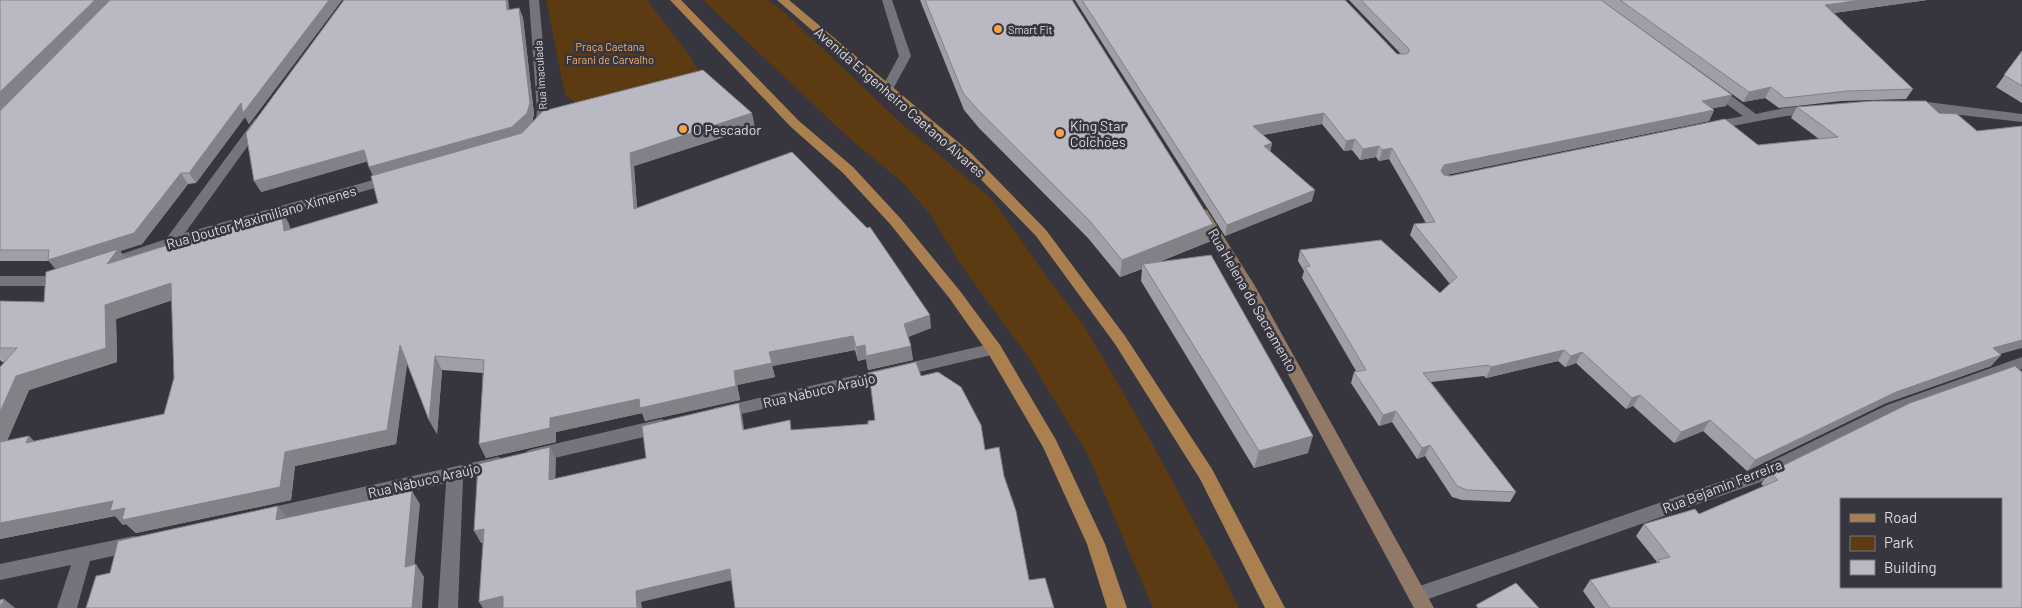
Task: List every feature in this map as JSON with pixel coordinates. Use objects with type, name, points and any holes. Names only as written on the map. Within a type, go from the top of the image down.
[{"type":"main road","points":[[675,0],[795,124],[848,170],[890,215],[955,295],[994,349],[1050,446],[1096,544],[1117,608]]},
{"type":"main road","name":"Avenida Engenheiro Caetano Alvares","points":[[782,0],[966,156],[1041,234],[1105,319],[1206,474],[1275,608]]},
{"type":"street","name":"Rua Imaculada","points":[[529,136],[538,126],[543,111],[534,0]]},
{"type":"street","points":[[887,0],[905,56],[887,89]]},
{"type":"street","points":[[1707,84],[1754,118]]},
{"type":"street","points":[[1901,106],[1927,106],[2022,118]]},
{"type":"street","points":[[172,242],[269,109]]},
{"type":"street","points":[[1696,129],[1786,112],[1830,109]]},
{"type":"street","name":"Rua Doutor Maximiliano Ximenes","points":[[0,281],[48,281],[172,242],[408,175]]},
{"type":"street","name":"Rua Helena do Sacramento","points":[[1192,198],[1248,286],[1421,602]]},
{"type":"street","name":"Rua Nabuco Araújo","points":[[705,416],[994,349]]},
{"type":"street","name":"Rua Bejamin Ferreira","points":[[1421,602],[1760,475],[1893,409],[2022,363]]},
{"type":"street","name":"Rua Nabuco Araújo","points":[[245,520],[676,423]]},
{"type":"street","points":[[448,608],[455,474]]},
{"type":"street","points":[[0,572],[150,541]]},
{"type":"street","points":[[66,608],[83,555]]},
{"type":"green space","name":"Praça Caetana Farani de Carvalho","points":[[546,0],[647,0],[689,55],[706,83],[575,103],[565,95]]},
{"type":"green space","points":[[703,0],[768,0],[784,12],[902,124],[992,199],[1049,280],[1083,324],[1147,434],[1239,608],[1153,608],[1087,453],[1027,355],[963,268],[930,214],[903,183],[850,139]]},
{"type":"building","points":[[0,0],[95,0],[0,92]]},
{"type":"building","points":[[110,0],[329,0],[243,113],[241,103],[189,173],[181,173],[134,233],[48,260],[49,250],[0,250],[0,111]]},
{"type":"building","points":[[344,0],[506,0],[507,10],[519,8],[530,103],[527,113],[512,127],[369,167],[364,150],[254,181],[246,133]]},
{"type":"building","points":[[925,0],[1072,0],[1213,224],[1122,260],[1089,220],[963,93]]},
{"type":"building","points":[[1082,0],[1345,0],[1397,54],[1406,54],[1409,52],[1409,49],[1361,0],[1601,0],[1732,95],[1702,101],[1714,110],[1444,165],[1441,171],[1444,175],[1450,176],[1725,119],[1758,145],[1838,137],[1797,107],[1873,101],[1926,101],[1939,113],[1957,114],[1977,131],[2022,126],[2022,340],[1993,348],[2001,355],[1896,392],[1755,460],[1710,420],[1681,432],[1640,395],[1632,398],[1582,352],[1571,356],[1564,350],[1491,367],[1489,365],[1423,373],[1516,492],[1467,490],[1457,486],[1430,445],[1422,448],[1396,411],[1383,415],[1354,372],[1366,370],[1305,267],[1310,266],[1300,250],[1381,240],[1440,293],[1457,277],[1414,224],[1435,222],[1392,148],[1382,150],[1379,146],[1363,149],[1355,139],[1346,141],[1324,113],[1253,126],[1272,143],[1264,146],[1315,190],[1227,225]]},
{"type":"building","points":[[1620,0],[1861,0],[1825,5],[1913,89],[1848,91],[1785,98],[1771,87],[1749,92]]},
{"type":"building","points":[[2022,51],[2022,86],[2004,75]]},
{"type":"building","points":[[703,70],[752,113],[630,153],[634,209],[792,152],[867,228],[870,227],[930,315],[904,324],[911,346],[866,356],[865,345],[856,347],[853,336],[769,352],[772,363],[734,371],[736,386],[640,408],[639,399],[550,418],[550,428],[479,444],[484,360],[435,356],[429,420],[400,345],[387,430],[285,452],[280,487],[122,520],[125,508],[110,511],[113,501],[0,523],[0,442],[29,436],[26,443],[164,414],[174,378],[171,283],[105,305],[106,348],[16,376],[0,412],[0,367],[17,348],[0,348],[0,301],[44,302],[46,272],[118,249],[107,264],[281,210],[284,231],[378,203],[371,176],[522,133],[543,111]]},
{"type":"building","points":[[1211,255],[1313,436],[1259,451],[1143,264]]},
{"type":"building","points":[[916,362],[921,376],[938,372],[961,387],[981,425],[985,450],[999,447],[1004,476],[1016,511],[1029,580],[1045,578],[1054,608],[735,608],[730,569],[636,591],[637,608],[503,608],[503,596],[479,602],[484,529],[474,531],[478,464],[550,447],[549,480],[646,458],[642,426],[739,403],[743,430],[790,420],[791,430],[868,424],[868,421],[875,420],[869,373]]},
{"type":"building","points":[[2015,366],[2022,372],[2022,608],[1610,608],[1590,580],[1660,562],[1658,560],[1670,557],[1644,524],[1695,509],[1699,514],[1778,480],[1770,472],[1910,403]]},
{"type":"building","points":[[412,491],[405,567],[416,564],[412,608],[86,608],[96,576],[110,573],[118,541],[278,506],[276,520]]},
{"type":"building","points":[[1516,583],[1539,608],[1478,608],[1476,605]]},
{"type":"building","points":[[4,599],[0,608],[0,600]]},
{"type":"place","name":"Smart Fit","points":[[998,29]]},
{"type":"place","name":"O Pescador","points":[[683,129]]},
{"type":"place","name":"King Star Colchões","points":[[1060,133]]}]
